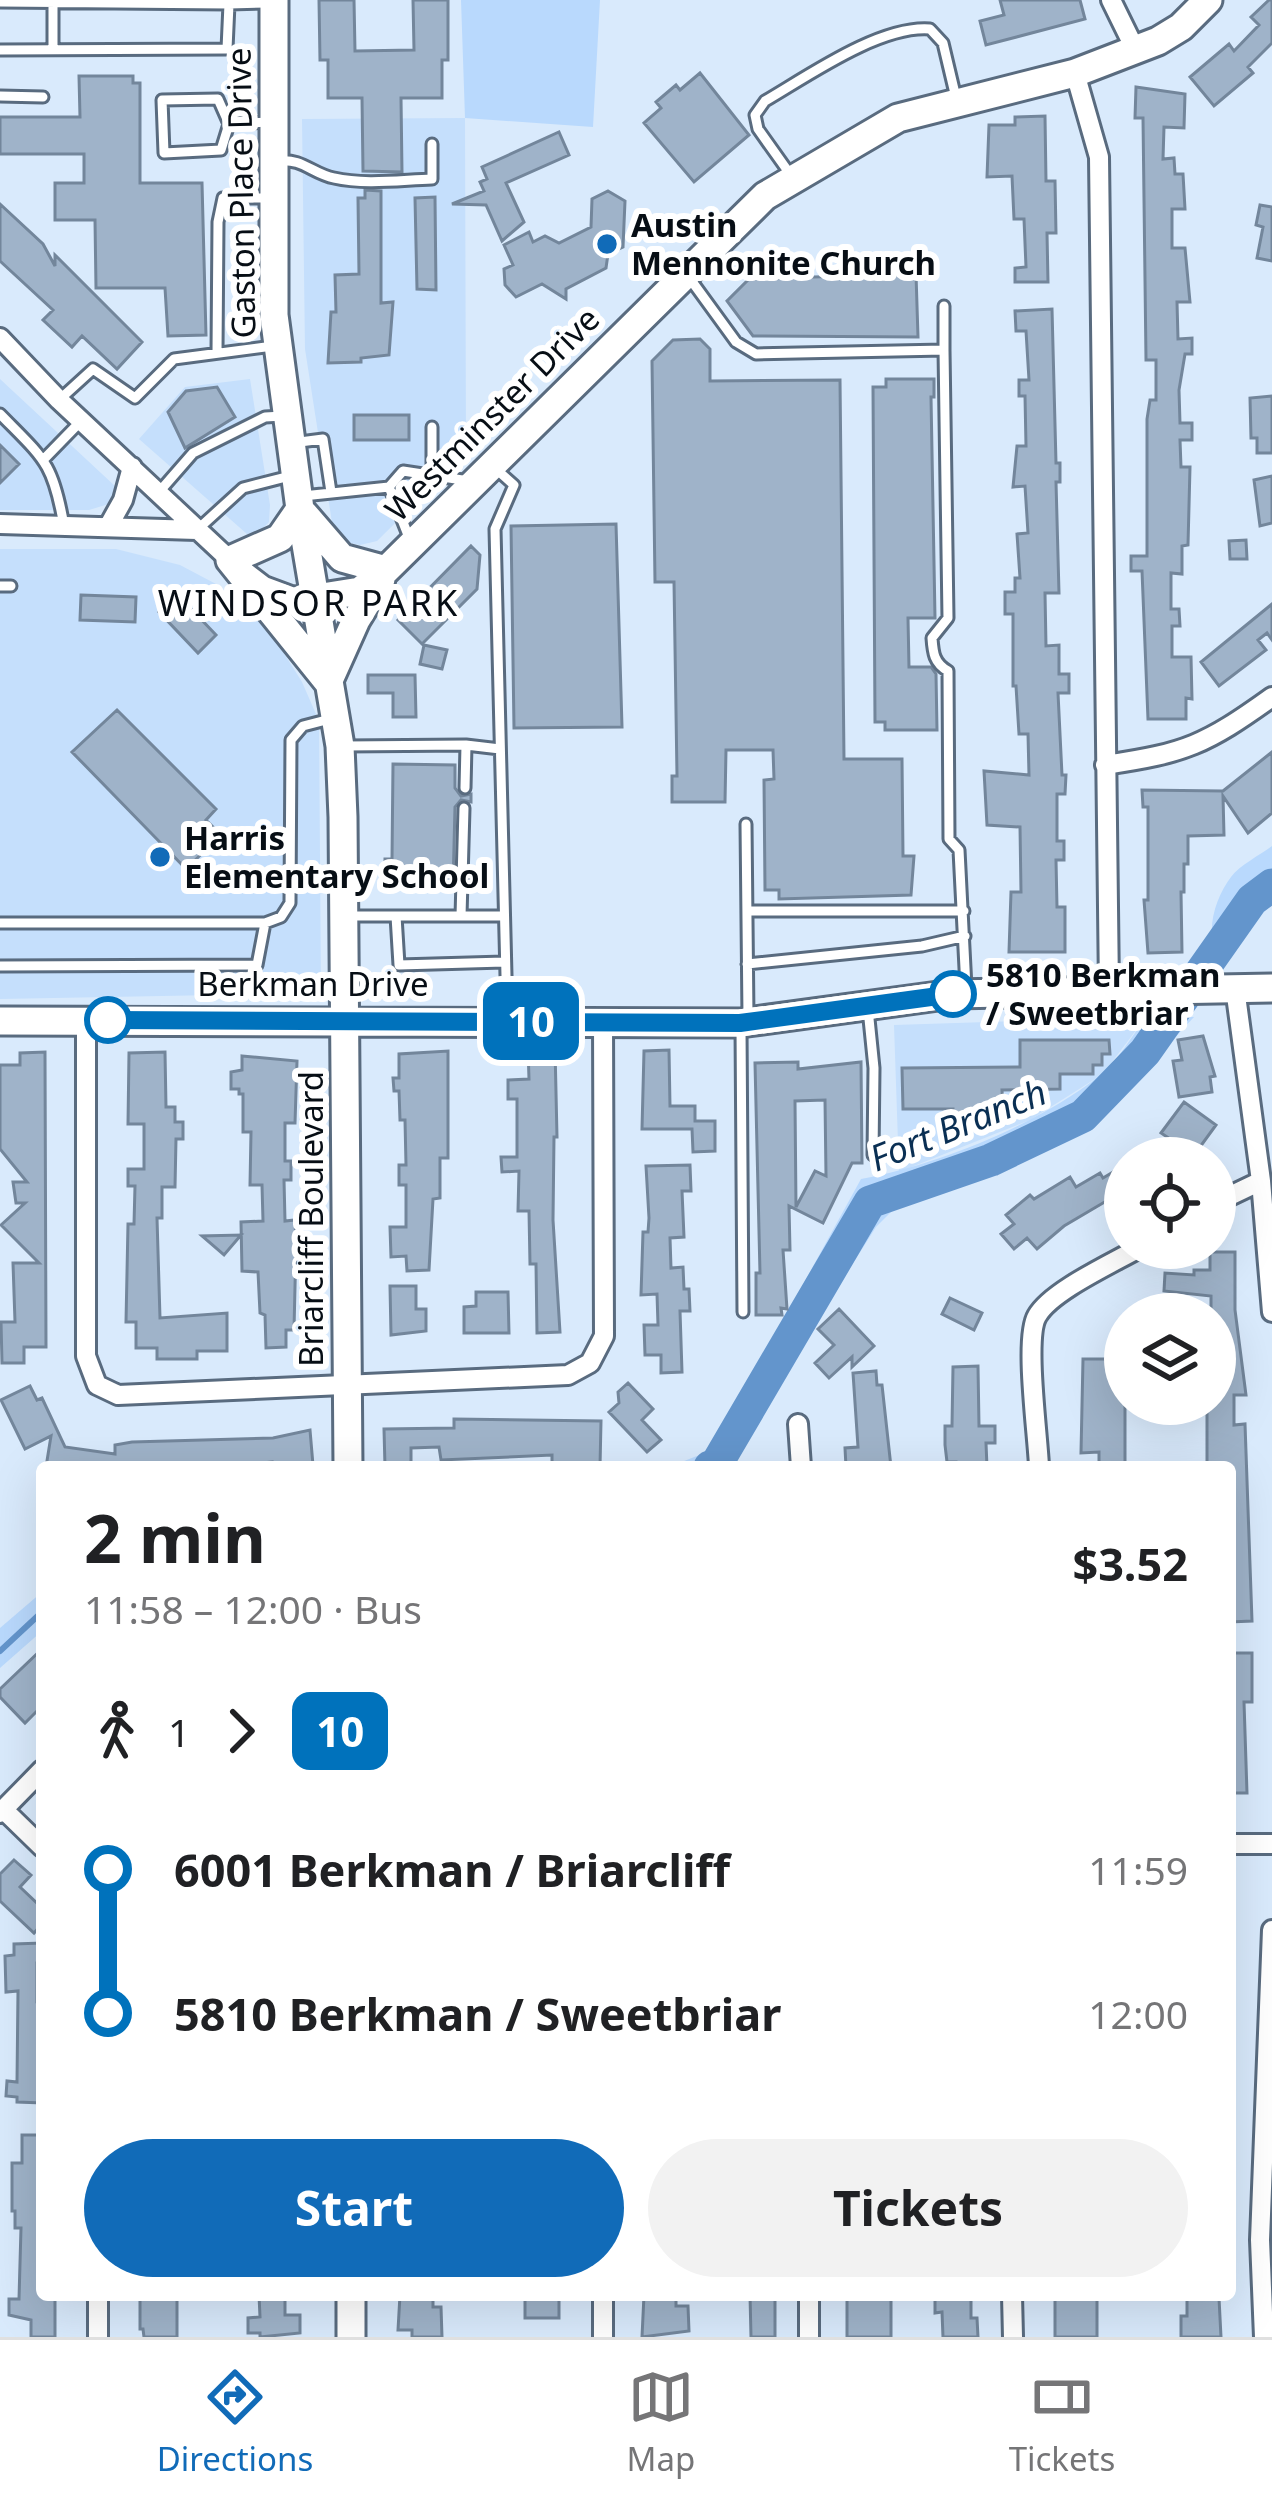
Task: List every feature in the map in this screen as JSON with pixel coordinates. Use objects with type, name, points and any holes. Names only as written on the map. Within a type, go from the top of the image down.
[{"type":"street","points":[[1112,0],[1136,50]]},
{"type":"street","name":"Westminster Drive","points":[[316,598],[360,591],[386,570],[748,208],[898,118],[1075,73],[1136,50],[1181,27],[1208,0]]},
{"type":"street","name":"Gaston Place Drive","points":[[274,2],[274,315],[316,598]]},
{"type":"street","points":[[1075,73],[1099,158],[1109,990]]},
{"type":"street","points":[[0,338],[59,400],[230,560],[263,586],[316,598]]},
{"type":"street","points":[[108,527],[123,500],[132,467]]},
{"type":"street","points":[[230,560],[280,538],[298,494]]},
{"type":"street","points":[[230,560],[328,682],[356,620],[386,570],[342,558],[298,494]]},
{"type":"street","points":[[0,524],[197,530]]},
{"type":"street","name":"Briarcliff Boulevard","points":[[316,598],[337,732],[345,916],[348,1461]]},
{"type":"street","points":[[1105,765],[1168,756],[1198,746],[1272,697]]},
{"type":"street","points":[[1222,988],[1261,1181],[1272,1312]]},
{"type":"street","name":"Berkman Drive","points":[[0,1021],[744,1022],[967,993],[1272,988]]},
{"type":"street","points":[[86,1020],[86,1356],[97,1385],[118,1395],[568,1375],[590,1363],[604,1336],[602,1020]]},
{"type":"street","points":[[1236,1193],[1261,1181]]},
{"type":"street","points":[[1039,1461],[1032,1338],[1036,1316],[1054,1298],[1104,1269]]},
{"type":"street","points":[[798,1424],[801,1461]]},
{"type":"street","points":[[36,1776],[2,1811],[36,1842]]},
{"type":"street","points":[[1236,1844],[1272,1844]]},
{"type":"street","points":[[1264,2337],[1260,2240],[1272,1930]]},
{"type":"street","points":[[98,2301],[98,2337]]},
{"type":"street","points":[[351,2301],[351,2337]]},
{"type":"street","points":[[602,2301],[603,2337]]},
{"type":"street","points":[[809,2301],[809,2337]]},
{"type":"street","points":[[1012,2301],[1013,2337]]},
{"type":"lane","points":[[0,2],[274,2]]},
{"type":"lane","points":[[53,2],[53,50]]},
{"type":"lane","points":[[0,50],[227,49],[229,2]]},
{"type":"lane","points":[[793,179],[754,116],[765,101],[858,49],[914,28],[931,29],[944,43],[958,102]]},
{"type":"lane","points":[[0,96],[43,98]]},
{"type":"lane","points":[[218,99],[229,124],[221,150],[164,153],[162,100],[218,99]]},
{"type":"lane","points":[[229,124],[274,122]]},
{"type":"lane","points":[[274,161],[293,159],[330,178],[370,182],[432,179],[432,144]]},
{"type":"lane","points":[[218,352],[218,222],[223,198],[274,198]]},
{"type":"lane","points":[[685,272],[736,342],[756,354],[944,350]]},
{"type":"lane","points":[[944,306],[948,618],[932,638],[932,648],[935,659],[948,670],[949,839],[959,850],[967,993]]},
{"type":"lane","points":[[59,400],[94,369],[135,398],[174,359],[278,345]]},
{"type":"lane","points":[[0,414],[44,459],[56,479],[64,526]]},
{"type":"lane","points":[[159,492],[193,453],[265,417],[323,440],[331,492]]},
{"type":"lane","points":[[44,459],[81,421]]},
{"type":"lane","points":[[431,475],[432,427]]},
{"type":"lane","points":[[197,530],[243,488],[298,494],[389,487],[403,471],[485,473],[514,485],[495,529],[507,1022]]},
{"type":"lane","points":[[389,487],[412,545]]},
{"type":"lane","points":[[0,923],[265,923],[280,917],[290,903],[291,740],[303,726],[500,749]]},
{"type":"lane","points":[[465,788],[466,745]]},
{"type":"lane","points":[[460,916],[464,808]]},
{"type":"lane","points":[[742,1312],[746,824]]},
{"type":"lane","points":[[747,911],[964,911]]},
{"type":"lane","points":[[345,916],[503,916]]},
{"type":"lane","points":[[396,916],[399,965],[504,962]]},
{"type":"lane","points":[[0,966],[257,965],[265,923]]},
{"type":"lane","points":[[747,964],[922,946],[964,936]]},
{"type":"lane","points":[[868,1004],[874,1068],[873,1155]]},
{"type":"shaded area","points":[[461,0],[600,0],[593,127],[465,118]]},
{"type":"shaded area","points":[[465,118],[466,453],[377,541],[346,542],[333,529],[305,349],[302,119]]},
{"type":"shaded area","points":[[0,379],[116,487],[112,503],[89,510],[0,510]]},
{"type":"shaded area","points":[[250,379],[270,505],[269,522],[259,532],[247,534],[139,439],[185,387]]},
{"type":"shaded area","name":"Harris Elementary School","points":[[0,549],[116,549],[180,565],[248,608],[275,639],[319,721],[321,993],[0,999]]},
{"type":"shaded area","points":[[1272,846],[1272,900],[1223,960],[1212,931],[1220,896],[1235,873]]},
{"type":"shaded area","points":[[1146,1017],[1103,1074],[1030,1120],[899,1172],[894,1025]]},
{"type":"shaded area","points":[[1146,1017],[1194,1017],[1091,1128],[1009,1163],[905,1198],[876,1227],[728,1461],[684,1461],[712,1450],[861,1179],[954,1153],[1017,1126],[1074,1094],[1119,1056]]},
{"type":"shaded area","points":[[36,1597],[36,1636],[0,1668],[0,1628]]},
{"type":"building","points":[[319,0],[354,0],[355,51],[414,50],[413,0],[448,0],[448,60],[442,60],[442,98],[401,98],[402,172],[363,171],[362,98],[328,98],[328,60],[320,60]]},
{"type":"building","points":[[1000,0],[1080,0],[1085,19],[986,45],[980,21],[1004,15]]},
{"type":"building","points":[[1269,0],[1272,43],[1248,67],[1253,73],[1214,106],[1190,77],[1229,44],[1234,51],[1259,25],[1251,17]]},
{"type":"building","points":[[700,73],[749,135],[694,182],[644,123],[661,108],[656,102]]},
{"type":"building","points":[[79,76],[133,76],[133,83],[140,83],[140,183],[202,183],[206,335],[168,336],[165,288],[96,288],[95,220],[55,220],[55,183],[84,183],[84,154],[0,154],[0,117],[80,117]]},
{"type":"building","points":[[1136,87],[1185,94],[1184,128],[1164,127],[1163,159],[1174,158],[1175,174],[1183,174],[1185,209],[1172,209],[1172,248],[1185,248],[1190,302],[1177,302],[1178,339],[1192,338],[1192,354],[1185,354],[1179,390],[1180,423],[1192,423],[1192,440],[1180,440],[1181,467],[1190,467],[1188,545],[1182,546],[1182,574],[1171,573],[1171,609],[1179,609],[1180,626],[1172,626],[1172,657],[1191,657],[1192,699],[1186,698],[1186,719],[1148,719],[1142,571],[1131,571],[1131,556],[1147,556],[1147,419],[1150,400],[1156,400],[1156,360],[1146,360],[1143,118],[1135,118]]},
{"type":"building","points":[[1045,116],[1046,181],[1055,181],[1056,233],[1047,233],[1048,282],[1015,282],[1015,268],[1026,267],[1024,219],[1014,219],[1012,176],[987,177],[989,125],[1015,125],[1015,117]]},
{"type":"building","points":[[559,132],[569,155],[506,183],[524,222],[502,241],[486,205],[452,204],[484,191],[480,182],[487,179],[482,167]]},
{"type":"building","points":[[365,190],[381,191],[381,303],[393,302],[389,355],[328,363],[331,312],[336,312],[335,275],[359,274],[358,198],[365,198]]},
{"type":"building","name":"Austin Mennonite Church","points":[[608,191],[625,201],[623,247],[608,254],[606,268],[566,289],[566,299],[542,284],[516,297],[505,285],[504,269],[513,265],[504,245],[529,232],[533,242],[545,236],[559,243],[591,227],[592,199]]},
{"type":"building","points":[[435,197],[436,290],[417,289],[415,198]]},
{"type":"building","points":[[0,204],[43,244],[55,266],[55,255],[142,342],[117,369],[82,336],[72,347],[43,320],[53,310],[0,261]]},
{"type":"building","points":[[1260,205],[1272,207],[1272,261],[1257,258],[1263,227],[1256,225]]},
{"type":"building","points":[[916,274],[918,337],[753,336],[727,301],[749,279]]},
{"type":"building","points":[[1052,309],[1056,463],[1060,463],[1060,482],[1056,482],[1059,593],[1045,593],[1046,646],[1059,645],[1059,674],[1069,674],[1069,693],[1058,693],[1062,775],[1066,775],[1065,794],[1057,794],[1057,841],[1064,841],[1064,860],[1056,860],[1057,907],[1065,907],[1065,952],[1009,952],[1011,892],[1021,892],[1020,827],[987,825],[984,771],[1029,775],[1028,734],[1019,734],[1013,686],[1013,614],[1005,614],[1005,592],[1015,592],[1015,578],[1020,578],[1017,534],[1028,533],[1025,486],[1013,487],[1017,446],[1026,446],[1025,396],[1019,396],[1019,380],[1029,380],[1026,331],[1016,331],[1015,311]]},
{"type":"building","points":[[700,339],[710,349],[710,381],[840,380],[844,759],[902,759],[903,856],[914,856],[911,895],[779,899],[779,890],[765,890],[764,780],[774,779],[773,750],[726,750],[725,802],[672,802],[672,776],[677,776],[674,582],[655,582],[652,361],[673,340]]},
{"type":"building","points":[[886,379],[934,379],[935,618],[908,618],[909,667],[931,667],[936,674],[937,730],[885,730],[885,722],[875,722],[873,387],[886,387]]},
{"type":"building","points":[[217,387],[235,417],[185,448],[168,412],[186,391]]},
{"type":"building","points":[[1272,396],[1272,453],[1257,453],[1257,438],[1251,438],[1250,398]]},
{"type":"building","points":[[354,415],[409,415],[409,440],[354,440]]},
{"type":"building","points":[[0,445],[19,464],[0,483]]},
{"type":"building","points":[[1272,476],[1272,523],[1260,526],[1254,480]]},
{"type":"building","points":[[616,524],[622,727],[514,728],[511,526]]},
{"type":"building","points":[[1246,540],[1247,559],[1230,559],[1229,541]]},
{"type":"building","points":[[471,546],[480,555],[477,589],[422,644],[398,620]]},
{"type":"building","points":[[177,594],[216,635],[198,653],[159,612]]},
{"type":"building","points":[[81,595],[136,597],[135,622],[80,620]]},
{"type":"building","points":[[1272,604],[1272,640],[1267,633],[1258,640],[1266,650],[1219,686],[1201,662]]},
{"type":"building","points":[[424,645],[447,650],[442,669],[420,664]]},
{"type":"building","points":[[368,675],[415,675],[416,717],[393,717],[393,693],[368,693]]},
{"type":"building","points":[[117,710],[216,809],[206,820],[221,835],[186,869],[72,752]]},
{"type":"building","points":[[1272,752],[1272,813],[1248,833],[1223,796],[1224,835],[1188,836],[1181,892],[1182,952],[1148,953],[1144,900],[1148,900],[1148,807],[1143,807],[1142,790],[1223,791]]},
{"type":"building","points":[[393,764],[455,765],[455,788],[461,796],[471,794],[471,802],[461,800],[455,807],[453,886],[385,886],[385,859],[392,859]]},
{"type":"building","points":[[1203,1036],[1215,1076],[1210,1077],[1212,1092],[1179,1097],[1173,1061],[1182,1060],[1178,1040]]},
{"type":"building","points":[[1020,1040],[1109,1040],[1110,1054],[1102,1054],[1102,1065],[1093,1065],[1093,1074],[1060,1074],[1060,1089],[1002,1090],[1003,1108],[953,1114],[953,1109],[903,1109],[902,1068],[1020,1067]]},
{"type":"building","points":[[528,1048],[555,1048],[553,1220],[560,1332],[537,1333],[529,1211],[518,1211],[519,1171],[502,1172],[501,1157],[517,1157],[517,1099],[508,1099],[508,1080],[529,1079]]},
{"type":"building","points":[[669,1050],[670,1106],[695,1106],[695,1121],[715,1121],[715,1151],[693,1152],[692,1129],[642,1129],[644,1051]]},
{"type":"building","points":[[448,1051],[448,1158],[440,1158],[440,1198],[433,1199],[429,1270],[407,1271],[406,1256],[391,1257],[390,1227],[406,1227],[406,1185],[399,1185],[399,1165],[406,1165],[405,1120],[400,1120],[399,1091],[394,1091],[393,1078],[399,1078],[399,1054]]},
{"type":"building","points":[[45,1052],[46,1347],[24,1347],[24,1363],[2,1363],[1,1322],[15,1322],[13,1263],[39,1263],[1,1225],[25,1203],[16,1203],[13,1182],[27,1182],[0,1149],[0,1065],[20,1065],[20,1053]]},
{"type":"building","points":[[165,1052],[166,1107],[175,1107],[175,1122],[183,1122],[183,1139],[176,1139],[175,1187],[162,1187],[162,1218],[157,1218],[160,1318],[227,1313],[227,1351],[197,1351],[197,1359],[157,1359],[157,1348],[136,1348],[136,1322],[126,1322],[128,1224],[134,1224],[135,1186],[128,1186],[128,1169],[144,1169],[144,1124],[128,1124],[129,1053]]},
{"type":"building","points":[[242,1056],[297,1061],[295,1123],[285,1123],[285,1161],[291,1161],[291,1180],[284,1180],[285,1221],[295,1220],[296,1244],[294,1330],[286,1330],[286,1347],[266,1348],[258,1272],[242,1271],[241,1222],[263,1221],[262,1185],[250,1185],[251,1132],[243,1132],[243,1094],[231,1089],[231,1072],[242,1070]]},
{"type":"building","points":[[798,1062],[798,1069],[861,1062],[862,1163],[852,1163],[823,1223],[789,1206],[790,1250],[783,1250],[787,1309],[781,1308],[782,1315],[756,1315],[756,1273],[760,1273],[755,1063]],"holes":[[[825,1100],[826,1176],[815,1171],[796,1207],[795,1101]]]},
{"type":"building","points":[[1184,1102],[1216,1125],[1207,1137],[1161,1133]]},
{"type":"building","points":[[690,1165],[691,1191],[682,1191],[684,1237],[670,1238],[671,1268],[683,1267],[684,1289],[689,1289],[690,1311],[680,1311],[682,1372],[661,1373],[661,1355],[645,1355],[644,1325],[658,1325],[657,1294],[641,1295],[643,1232],[648,1232],[649,1218],[646,1166]]},
{"type":"building","points":[[1100,1173],[1104,1202],[1037,1249],[1027,1238],[1014,1249],[1001,1234],[1014,1224],[1006,1215],[1030,1195],[1034,1199],[1070,1177],[1076,1187]]},
{"type":"building","points":[[241,1235],[224,1255],[202,1236]]},
{"type":"building","points":[[1235,1269],[1235,1293],[1164,1291],[1165,1273],[1194,1275],[1194,1270]]},
{"type":"building","points":[[390,1286],[416,1286],[416,1309],[426,1309],[426,1331],[391,1335]]},
{"type":"building","points":[[476,1292],[508,1292],[509,1333],[464,1333],[464,1307],[476,1306]]},
{"type":"building","points":[[950,1298],[982,1313],[974,1330],[942,1314]]},
{"type":"building","points":[[839,1309],[874,1346],[852,1367],[852,1357],[829,1378],[815,1363],[834,1345],[818,1329]]},
{"type":"building","points":[[1236,1318],[1246,1395],[1236,1395]]},
{"type":"building","points":[[1083,1359],[1104,1359],[1104,1425],[1125,1425],[1125,1461],[1099,1461],[1099,1452],[1081,1453]]},
{"type":"building","points":[[978,1366],[979,1426],[995,1426],[995,1443],[986,1443],[987,1461],[947,1461],[945,1426],[952,1426],[953,1367]]},
{"type":"building","points":[[876,1371],[877,1385],[882,1385],[890,1461],[846,1461],[845,1448],[858,1447],[853,1373]]},
{"type":"building","points":[[628,1383],[653,1409],[642,1420],[661,1440],[647,1452],[609,1412]]},
{"type":"building","points":[[30,1386],[37,1400],[42,1398],[65,1447],[115,1454],[115,1445],[132,1442],[273,1438],[310,1430],[313,1461],[47,1461],[51,1436],[25,1449],[1,1400]]},
{"type":"building","points":[[454,1419],[601,1421],[600,1461],[552,1461],[552,1455],[441,1460],[439,1447],[411,1448],[411,1461],[385,1461],[384,1429],[454,1428]]},
{"type":"building","points":[[1245,1424],[1252,1621],[1236,1622],[1236,1461],[1207,1461],[1207,1425]]},
{"type":"building","points":[[1236,1653],[1252,1653],[1252,1702],[1244,1702],[1247,1793],[1236,1793]]},
{"type":"building","points":[[36,1655],[36,1712],[25,1723],[0,1697],[0,1689]]},
{"type":"building","points":[[14,1860],[31,1875],[20,1887],[36,1902],[34,1933],[0,1901],[0,1874]]},
{"type":"building","points":[[36,1943],[36,2103],[6,2096],[7,2081],[17,2082],[18,1991],[6,1992],[5,1956],[14,1955],[14,1944]]},
{"type":"building","points":[[22,2135],[36,2135],[36,2301],[55,2301],[55,2337],[31,2337],[31,2320],[9,2315],[9,2299],[19,2299],[21,2228],[15,2228],[12,2211],[12,2163],[22,2163]]},
{"type":"building","points":[[140,2301],[177,2301],[177,2337],[144,2337]]},
{"type":"building","points":[[259,2301],[285,2301],[285,2315],[300,2315],[300,2333],[260,2337],[260,2333],[248,2333],[248,2318],[260,2317]]},
{"type":"building","points":[[400,2301],[433,2301],[433,2307],[441,2307],[442,2337],[412,2337],[412,2330],[398,2330]]},
{"type":"building","points":[[525,2301],[559,2301],[559,2318],[525,2318]]},
{"type":"building","points":[[644,2301],[676,2301],[676,2306],[688,2306],[689,2331],[642,2337]]},
{"type":"building","points":[[750,2301],[775,2301],[775,2337],[751,2337]]},
{"type":"building","points":[[847,2301],[891,2301],[891,2337],[847,2337]]},
{"type":"building","points":[[935,2301],[971,2301],[978,2337],[943,2337],[942,2312],[935,2313]]},
{"type":"building","points":[[1055,2301],[1097,2301],[1097,2337],[1055,2337]]},
{"type":"building","points":[[1187,2301],[1219,2301],[1221,2337],[1181,2337],[1181,2316],[1187,2316]]},
{"type":"waterway","name":"Fort Branch","points":[[718,1461],[870,1202],[991,1160],[1083,1116],[1145,1052],[1252,900],[1272,885]]},
{"type":"waterway","name":"Fort Branch","points":[[0,1651],[36,1618]]},
{"type":"bus line","name":"10","points":[[108,1020],[740,1023],[953,994]]},
{"type":"place","name":"Austin Mennonite Church","points":[[607,244]]},
{"type":"place","name":"Harris Elementary School","points":[[160,857]]},
{"type":"place","name":"5810 Berkman / Sweetbriar","points":[[953,994]]},
{"type":"district","name":"WINDSOR PARK","points":[[309,603]]}]
